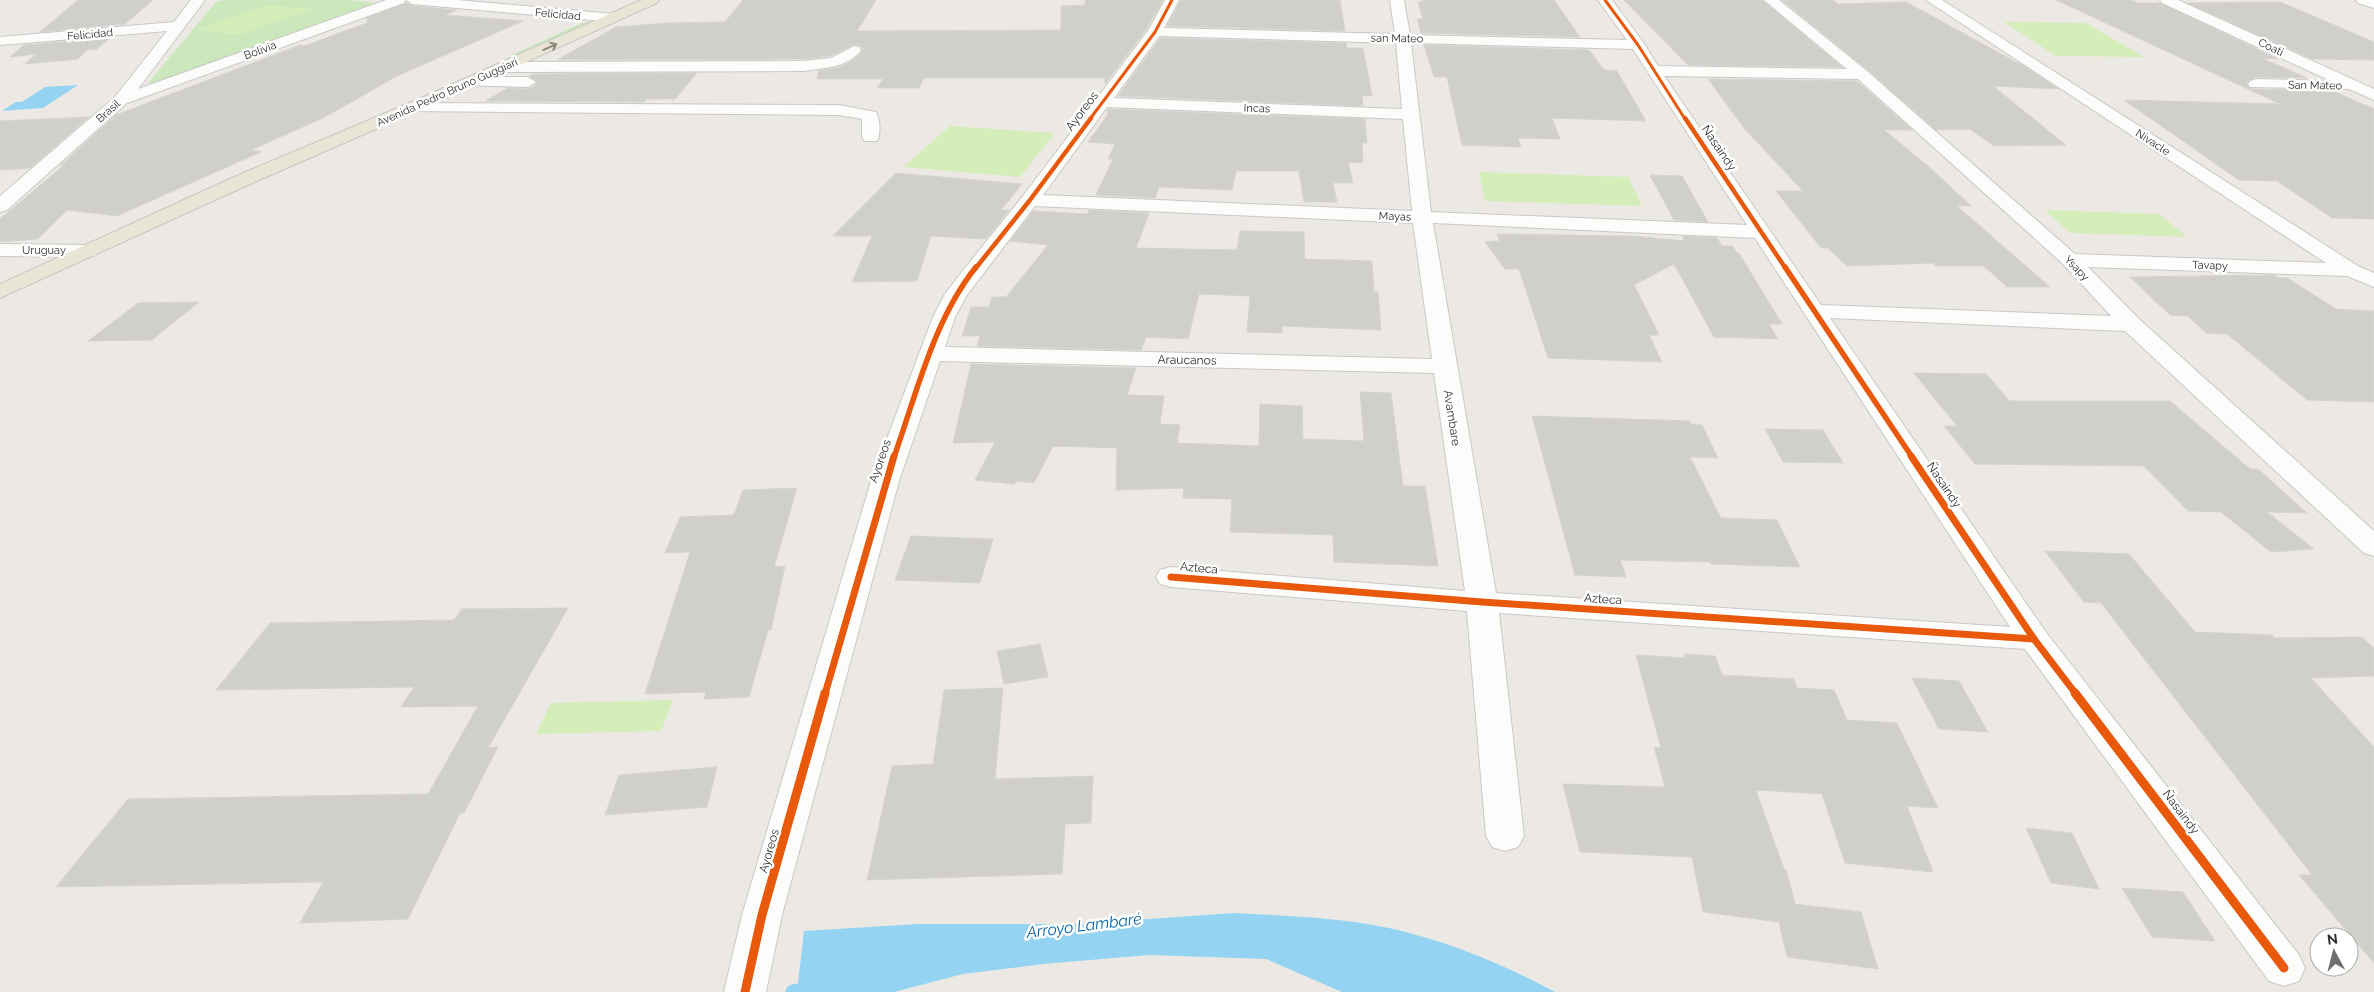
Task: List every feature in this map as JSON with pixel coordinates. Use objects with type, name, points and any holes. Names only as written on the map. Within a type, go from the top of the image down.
[{"type":"main road","name":"Avenida Pedro Bruno Guggiari","points":[[241,181],[357,121],[622,0]]},
{"type":"main road","name":"Avenida Pedro Bruno Guggiari","points":[[0,292],[241,181],[411,108],[652,0]]},
{"type":"street","name":"Brasil","points":[[0,206],[121,100],[198,0]]},
{"type":"street","name":"Bolivia","points":[[121,100],[399,0]]},
{"type":"street","name":"Felicidad","points":[[412,0],[614,18]]},
{"type":"street","name":"Ayoreos","points":[[745,992],[762,915],[885,481],[930,354],[956,294],[1030,200],[1156,32],[1172,0]]},
{"type":"street","name":"Avambare","points":[[1397,0],[1403,38],[1422,217],[1482,602],[1506,836]]},
{"type":"street","name":"Ñasaindy","points":[[1605,0],[1638,45],[1653,71],[2034,639],[2284,968]]},
{"type":"street","name":"Ysapy","points":[[1771,0],[1862,74],[2070,260],[2131,324],[2374,548]]},
{"type":"street","name":"Nivacle","points":[[1933,0],[2351,270],[2374,281]]},
{"type":"street","name":"Coati","points":[[2167,0],[2374,95]]},
{"type":"street","points":[[2362,0],[2374,4]]},
{"type":"street","name":"Felicidad","points":[[0,42],[179,26]]},
{"type":"street","name":"san Mateo","points":[[1156,32],[1638,45]]},
{"type":"street","points":[[503,67],[803,66],[835,62],[854,50]]},
{"type":"street","points":[[1653,71],[1862,74]]},
{"type":"street","points":[[469,82],[795,81]]},
{"type":"street","name":"San Mateo","points":[[2256,84],[2374,86]]},
{"type":"street","name":"Incas","points":[[1103,102],[1410,114]]},
{"type":"street","points":[[411,108],[839,110],[870,116],[871,137]]},
{"type":"street","name":"Mayas","points":[[1030,200],[1761,232]]},
{"type":"street","name":"Uruguay","points":[[0,250],[89,251]]},
{"type":"street","name":"Tavapy","points":[[2070,260],[2351,270]]},
{"type":"street","points":[[1814,311],[2131,324]]},
{"type":"street","name":"Araucanos","points":[[930,354],[1444,366]]},
{"type":"street","name":"Azteca","points":[[1171,577],[1482,602],[2034,639]]},
{"type":"green space","points":[[224,0],[350,0],[375,3],[155,83],[148,83],[216,2]]},
{"type":"green space","points":[[268,5],[312,9],[240,35],[195,30]]},
{"type":"green space","points":[[2004,22],[2086,23],[2144,57],[2056,56]]},
{"type":"green space","points":[[582,23],[592,23],[516,56],[511,55]]},
{"type":"green space","points":[[950,126],[1055,133],[1020,177],[903,167]]},
{"type":"green space","points":[[1479,172],[1628,177],[1642,206],[1485,201]]},
{"type":"green space","points":[[2045,210],[2159,214],[2187,237],[2070,233]]},
{"type":"green space","points":[[673,700],[661,731],[536,734],[551,703]]},
{"type":"water","points":[[78,85],[43,108],[2,111],[16,102],[22,102],[45,87]]},
{"type":"water","points":[[1234,913],[1331,919],[1370,924],[1411,933],[1474,954],[1555,992],[1342,992],[1266,959],[1149,955],[1043,964],[963,974],[894,992],[797,992],[804,931],[918,924],[1078,924]]},
{"type":"building","points":[[78,0],[153,0],[125,24],[40,32]]},
{"type":"building","points":[[743,0],[876,0],[857,31],[1061,30],[1061,6],[1085,5],[1085,0],[1163,0],[1146,30],[1105,84],[1105,78],[924,78],[919,88],[877,88],[883,79],[817,79],[819,71],[843,66],[857,57],[863,50],[861,46],[854,44],[830,56],[803,59],[557,60],[616,27],[668,23],[725,22]]},
{"type":"building","points":[[1181,0],[1340,0],[1345,31],[1167,26]]},
{"type":"building","points":[[1422,0],[1554,0],[1580,37],[1421,33],[1417,19],[1423,19],[1418,2],[1422,2]]},
{"type":"building","points":[[1624,0],[1762,0],[1842,67],[1688,65]]},
{"type":"building","points":[[1782,0],[1833,0],[1838,4],[1906,2],[2027,68],[2058,89],[1993,86],[2066,145],[1994,146],[1970,129],[1936,130],[1868,70]]},
{"type":"building","points":[[2056,0],[2132,0],[2138,3],[2160,3],[2278,59],[2262,58],[2307,78],[2255,77],[2246,83],[2250,89],[2333,91],[2374,109],[2374,219],[2332,218],[2277,181],[2239,180],[2124,100],[2280,104]]},
{"type":"building","points":[[2280,2],[2374,42],[2374,60],[2312,59],[2188,3]]},
{"type":"building","points":[[407,3],[412,6],[457,10],[445,15],[523,21],[397,76],[323,118],[251,150],[261,152],[117,216],[67,210],[38,239],[0,242],[0,219],[64,165],[60,166],[116,115],[300,45],[305,46],[367,23],[367,18]]},
{"type":"building","points":[[110,38],[97,49],[87,50],[78,59],[25,64],[36,54],[10,57],[24,45]]},
{"type":"building","points":[[1160,38],[1346,43],[1347,48],[1363,48],[1372,96],[1362,96],[1363,106],[1118,96]]},
{"type":"building","points":[[1424,45],[1589,50],[1604,70],[1617,71],[1646,121],[1552,118],[1560,139],[1518,138],[1521,147],[1462,145],[1447,77],[1434,77]]},
{"type":"building","points":[[697,73],[675,99],[646,99],[644,102],[485,101],[508,88],[529,89],[538,83],[529,76],[533,74]]},
{"type":"building","points":[[1708,79],[1857,81],[1912,130],[1884,130],[1928,166],[1971,206],[1957,206],[2050,287],[2007,287],[1984,266],[1936,266],[1933,263],[1847,266],[1828,248],[1821,248],[1776,191],[1803,191],[1744,128]]},
{"type":"building","points":[[1108,109],[1365,119],[1367,143],[1362,143],[1363,163],[1348,162],[1353,183],[1333,183],[1337,202],[1304,202],[1299,171],[1236,171],[1232,190],[1159,187],[1155,198],[1096,195],[1113,159],[1108,159],[1115,144],[1088,142],[1107,116]]},
{"type":"building","points":[[89,117],[30,168],[0,170],[0,121]]},
{"type":"building","points":[[896,173],[1022,184],[1001,210],[1009,210],[986,239],[931,236],[917,281],[852,282],[872,236],[833,236]]},
{"type":"building","points":[[1650,175],[1682,176],[1708,222],[1674,220]]},
{"type":"building","points":[[1089,210],[1149,213],[1136,248],[1237,250],[1240,231],[1304,232],[1305,259],[1372,261],[1374,292],[1378,292],[1381,330],[1282,326],[1282,333],[1247,332],[1250,296],[1199,294],[1188,339],[1146,337],[1141,350],[977,346],[980,336],[962,336],[971,307],[989,307],[992,297],[1006,297],[1048,245],[1010,241],[1033,211],[1088,214]]},
{"type":"building","points":[[1497,234],[1631,236],[1685,241],[1682,236],[1717,238],[1722,246],[1732,246],[1739,253],[1782,324],[1769,324],[1778,339],[1714,337],[1674,264],[1634,285],[1659,335],[1649,335],[1662,362],[1548,358],[1519,269],[1505,269],[1485,242],[1500,241]]},
{"type":"building","points":[[2274,275],[2278,278],[2287,278],[2336,309],[2374,311],[2374,402],[2307,400],[2227,334],[2206,333],[2188,316],[2170,315],[2130,277]]},
{"type":"building","points":[[199,302],[152,340],[88,341],[138,303]]},
{"type":"building","points":[[971,364],[1136,368],[1127,395],[1164,396],[1160,424],[1180,425],[1177,443],[1259,446],[1260,404],[1302,406],[1303,439],[1364,441],[1360,392],[1391,393],[1403,486],[1425,486],[1438,566],[1334,562],[1333,535],[1230,532],[1232,499],[1183,498],[1184,488],[1116,490],[1117,448],[1053,446],[1034,483],[1016,481],[1014,484],[975,480],[995,442],[953,443]]},
{"type":"building","points":[[1914,373],[1986,374],[2010,401],[2170,401],[2250,469],[2258,469],[2307,513],[2267,512],[2314,549],[2271,552],[2221,512],[2188,511],[2144,466],[1975,464],[1944,426],[1957,426]]},
{"type":"building","points":[[1532,416],[1690,421],[1691,424],[1702,425],[1718,458],[1690,457],[1721,518],[1777,520],[1800,567],[1620,560],[1626,577],[1575,575]]},
{"type":"building","points":[[1765,429],[1823,430],[1843,463],[1783,462]]},
{"type":"building","points":[[797,488],[774,567],[785,566],[771,630],[768,630],[749,697],[704,699],[706,692],[645,694],[690,552],[665,553],[680,517],[734,515],[743,490]]},
{"type":"building","points":[[911,536],[993,539],[980,583],[895,580]]},
{"type":"building","points":[[2045,551],[2129,554],[2195,632],[2272,635],[2274,638],[2362,637],[2374,648],[2374,676],[2311,678],[2374,747],[2374,963],[2359,945],[2359,927],[2343,927],[2299,875],[2312,875],[2101,603],[2084,602]]},
{"type":"building","points":[[568,608],[488,748],[498,747],[464,813],[460,813],[408,919],[300,923],[323,882],[56,887],[128,799],[428,794],[478,706],[401,707],[414,687],[216,690],[270,623],[454,620],[462,609]]},
{"type":"building","points":[[1040,644],[1048,677],[1004,684],[997,651]]},
{"type":"building","points":[[1684,654],[1715,656],[1722,675],[1794,679],[1797,688],[1834,690],[1847,720],[1897,723],[1938,808],[1907,806],[1933,872],[1845,863],[1822,794],[1756,790],[1784,869],[1786,869],[1795,904],[1861,912],[1878,969],[1787,957],[1779,922],[1703,912],[1692,857],[1580,852],[1563,784],[1665,787],[1654,747],[1661,748],[1636,655],[1685,658]]},
{"type":"building","points":[[1912,678],[1959,681],[1988,732],[1939,729]]},
{"type":"building","points":[[1003,688],[995,779],[1093,776],[1091,823],[1065,824],[1062,874],[867,880],[892,766],[933,764],[944,690]]},
{"type":"building","points":[[717,767],[707,807],[605,815],[619,775]]},
{"type":"building","points":[[2026,828],[2072,833],[2099,889],[2051,883]]},
{"type":"building","points":[[2122,888],[2183,892],[2215,941],[2152,937]]},
{"type":"waterway","name":"Arroyo Lambaré","points":[[793,992],[811,988]]},
{"type":"cycle path","points":[[745,992],[762,915],[885,481],[944,317],[956,294],[972,272],[1030,200],[1155,32],[1172,0]]},
{"type":"cycle path","points":[[1605,0],[1638,45],[1653,71],[2034,639],[2284,968]]},
{"type":"cycle path","points":[[1171,577],[1482,602],[2034,639]]}]
